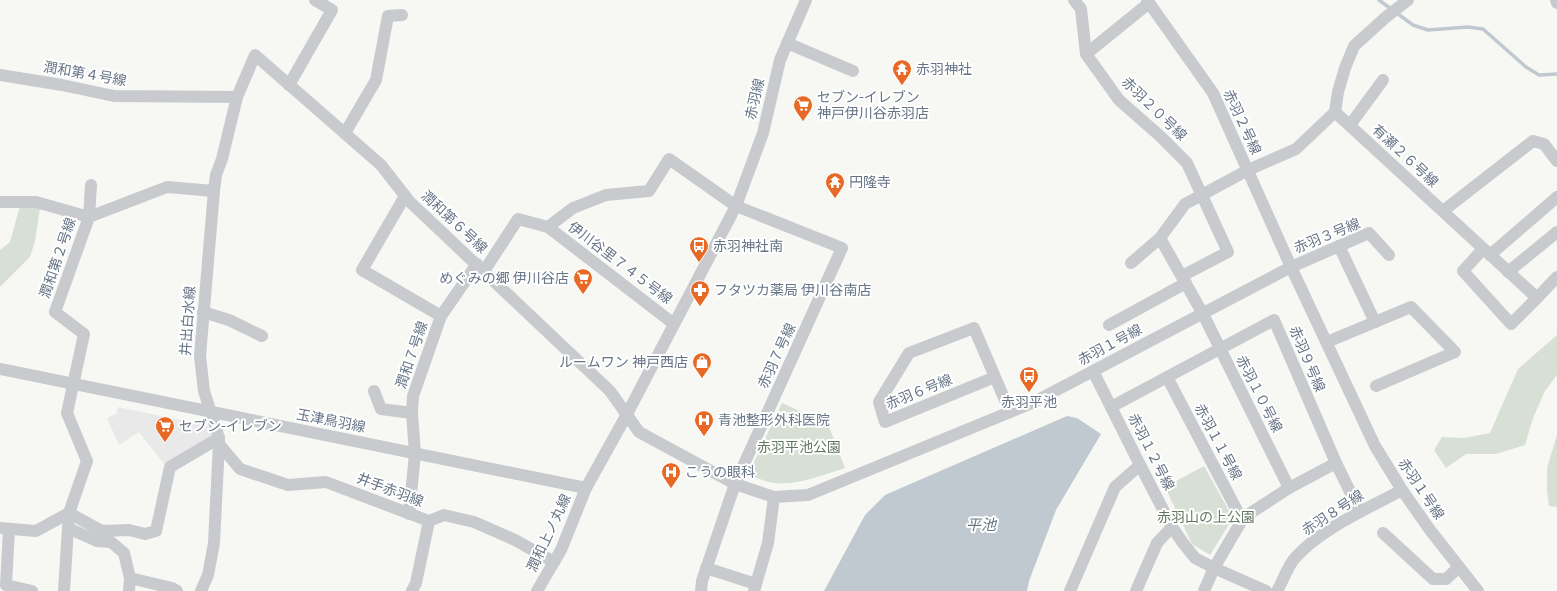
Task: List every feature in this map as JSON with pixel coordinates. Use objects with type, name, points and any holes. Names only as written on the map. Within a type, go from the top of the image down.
[{"type":"street","points":[[289,84],[332,10],[316,0]]},
{"type":"street","name":"赤羽線","points":[[674,324],[736,206],[762,133],[780,60],[806,0]]},
{"type":"street","name":"赤羽２０号線","points":[[1074,0],[1081,9],[1086,54],[1119,100],[1160,136],[1187,163],[1203,194],[1228,252],[1184,280]]},
{"type":"street","points":[[1086,54],[1148,1]]},
{"type":"street","name":"赤羽２号線","points":[[1148,1],[1213,93],[1291,267]]},
{"type":"street","points":[[1131,263],[1160,238],[1185,204],[1248,170],[1296,149],[1335,112],[1344,68],[1354,46],[1387,16],[1404,3]]},
{"type":"street","points":[[345,133],[376,80],[388,16],[402,15]]},
{"type":"street","points":[[787,43],[853,71]]},
{"type":"street","name":"潤和第６号線","points":[[255,55],[381,164],[405,196],[610,391],[626,416]]},
{"type":"street","name":"井出白水線","points":[[201,591],[208,575],[214,542],[219,441],[204,391],[200,356],[214,191],[216,175],[222,160],[237,97],[255,55]]},
{"type":"street","name":"潤和第４号線","points":[[0,75],[62,84],[114,96],[237,97]]},
{"type":"street","points":[[1350,125],[1383,80]]},
{"type":"street","name":"有瀬２６号線","points":[[1335,112],[1536,298]]},
{"type":"street","points":[[1443,211],[1533,141],[1544,144],[1557,161]]},
{"type":"street","points":[[548,227],[573,208],[606,195],[649,191],[669,159],[736,206]]},
{"type":"street","name":"潤和第２号線","points":[[64,591],[69,513],[87,461],[67,413],[84,334],[55,312],[89,217],[91,185]]},
{"type":"street","points":[[0,202],[36,202],[89,217],[167,187],[214,191]]},
{"type":"street","points":[[405,196],[362,270],[441,316]]},
{"type":"street","points":[[1557,198],[1463,270],[1511,324],[1557,277]]},
{"type":"street","name":"赤羽７号線","points":[[701,588],[706,568],[735,484],[842,248],[736,206]]},
{"type":"street","name":"潤和７号線","points":[[410,514],[415,454],[412,413],[413,396],[441,316],[518,219],[548,227]]},
{"type":"street","name":"伊川谷里７４５号線","points":[[548,227],[674,324]]},
{"type":"street","points":[[1508,272],[1557,232]]},
{"type":"street","name":"赤羽３号線","points":[[1291,267],[1369,233],[1389,255]]},
{"type":"street","name":"赤羽１０号線","points":[[1160,238],[1203,314],[1289,488]]},
{"type":"street","points":[[1339,246],[1375,322]]},
{"type":"street","name":"赤羽１号線","points":[[626,416],[639,432],[735,484],[774,497],[808,495],[1032,403],[1291,267],[1375,446],[1402,490],[1430,530],[1478,591]]},
{"type":"street","points":[[1109,324],[1184,280]]},
{"type":"street","points":[[1327,342],[1411,307],[1455,352],[1376,386]]},
{"type":"street","points":[[203,312],[229,320],[262,336]]},
{"type":"street","name":"赤羽９号線","points":[[1111,407],[1274,320],[1336,463],[1360,512]]},
{"type":"street","name":"潤和上ノ丸線","points":[[537,591],[561,550],[586,488],[626,416],[674,324]]},
{"type":"street","name":"赤羽６号線","points":[[995,377],[885,422],[879,402],[909,353],[974,328],[995,377],[1010,412]]},
{"type":"street","name":"玉津鳥羽線","points":[[0,369],[586,488]]},
{"type":"street","name":"赤羽１２号線","points":[[1093,372],[1172,527],[1195,558],[1266,591]]},
{"type":"street","name":"赤羽１１号線","points":[[1167,377],[1242,520]]},
{"type":"street","points":[[374,391],[381,409],[412,413]]},
{"type":"street","points":[[68,528],[97,541],[105,536],[129,530],[145,534],[156,532],[170,467],[219,441]]},
{"type":"street","name":"井手赤羽線","points":[[219,441],[240,469],[288,485],[326,482],[429,521],[444,515],[474,522],[516,540],[554,562]]},
{"type":"street","points":[[1204,591],[1214,568],[1242,520],[1289,488],[1336,463]]},
{"type":"street","points":[[1070,591],[1115,487],[1140,465]]},
{"type":"street","name":"赤羽８号線","points":[[1277,591],[1294,559],[1320,536],[1360,512],[1402,490]]},
{"type":"street","points":[[706,568],[755,588],[768,543],[774,497]]},
{"type":"street","points":[[32,591],[6,585],[5,528],[36,532],[69,513],[102,531],[105,536],[124,553],[130,578],[129,591]]},
{"type":"street","points":[[412,591],[416,583],[429,521]]},
{"type":"street","points":[[1136,591],[1158,542],[1172,527]]},
{"type":"street","points":[[1383,533],[1433,579],[1446,579],[1459,567]]},
{"type":"street","points":[[130,578],[177,591]]},
{"type":"shaded area","points":[[118,407],[205,425],[210,429],[212,435],[165,465],[139,432],[119,445],[107,418],[116,414]]},
{"type":"green space","points":[[20,206],[40,208],[35,241],[30,257],[0,287],[0,250],[10,242]]},
{"type":"green space","points":[[1557,335],[1557,375],[1545,391],[1533,418],[1525,445],[1496,454],[1466,454],[1446,468],[1434,450],[1442,437],[1464,438],[1490,433],[1518,369]]},
{"type":"green space","name":"赤羽平池公園","points":[[782,403],[828,424],[845,468],[811,479],[792,483],[768,482],[748,475]]},
{"type":"green space","points":[[1557,435],[1556,507],[1549,506],[1547,491],[1547,468]]},
{"type":"green space","name":"赤羽山の上公園","points":[[1204,466],[1233,518],[1210,555],[1192,544],[1165,487]]},
{"type":"water","name":"平池","points":[[1067,416],[1077,418],[1101,434],[1056,510],[1029,581],[1027,591],[824,591],[865,515],[885,495]]},
{"type":"waterway","points":[[1379,0],[1413,25],[1428,30],[1468,27],[1483,29],[1526,67],[1539,75],[1557,74]]},
{"type":"place","name":"赤羽神社","points":[[902,86]]},
{"type":"place","name":"セブン-イレブン 神戸伊川谷赤羽店","points":[[803,122]]},
{"type":"place","name":"円隆寺","points":[[835,199]]},
{"type":"place","name":"赤羽神社南","points":[[699,263]]},
{"type":"place","name":"めぐみの郷 伊川谷店","points":[[583,295]]},
{"type":"place","name":"フタツカ薬局 伊川谷南店","points":[[700,307]]},
{"type":"place","name":"ルームワン 神戸西店","points":[[702,379]]},
{"type":"place","name":"赤羽平池","points":[[1029,393]]},
{"type":"place","name":"青池整形外科医院","points":[[704,437]]},
{"type":"place","name":"セブン-イレブン","points":[[165,443]]},
{"type":"place","name":"こうの眼科","points":[[671,489]]}]
